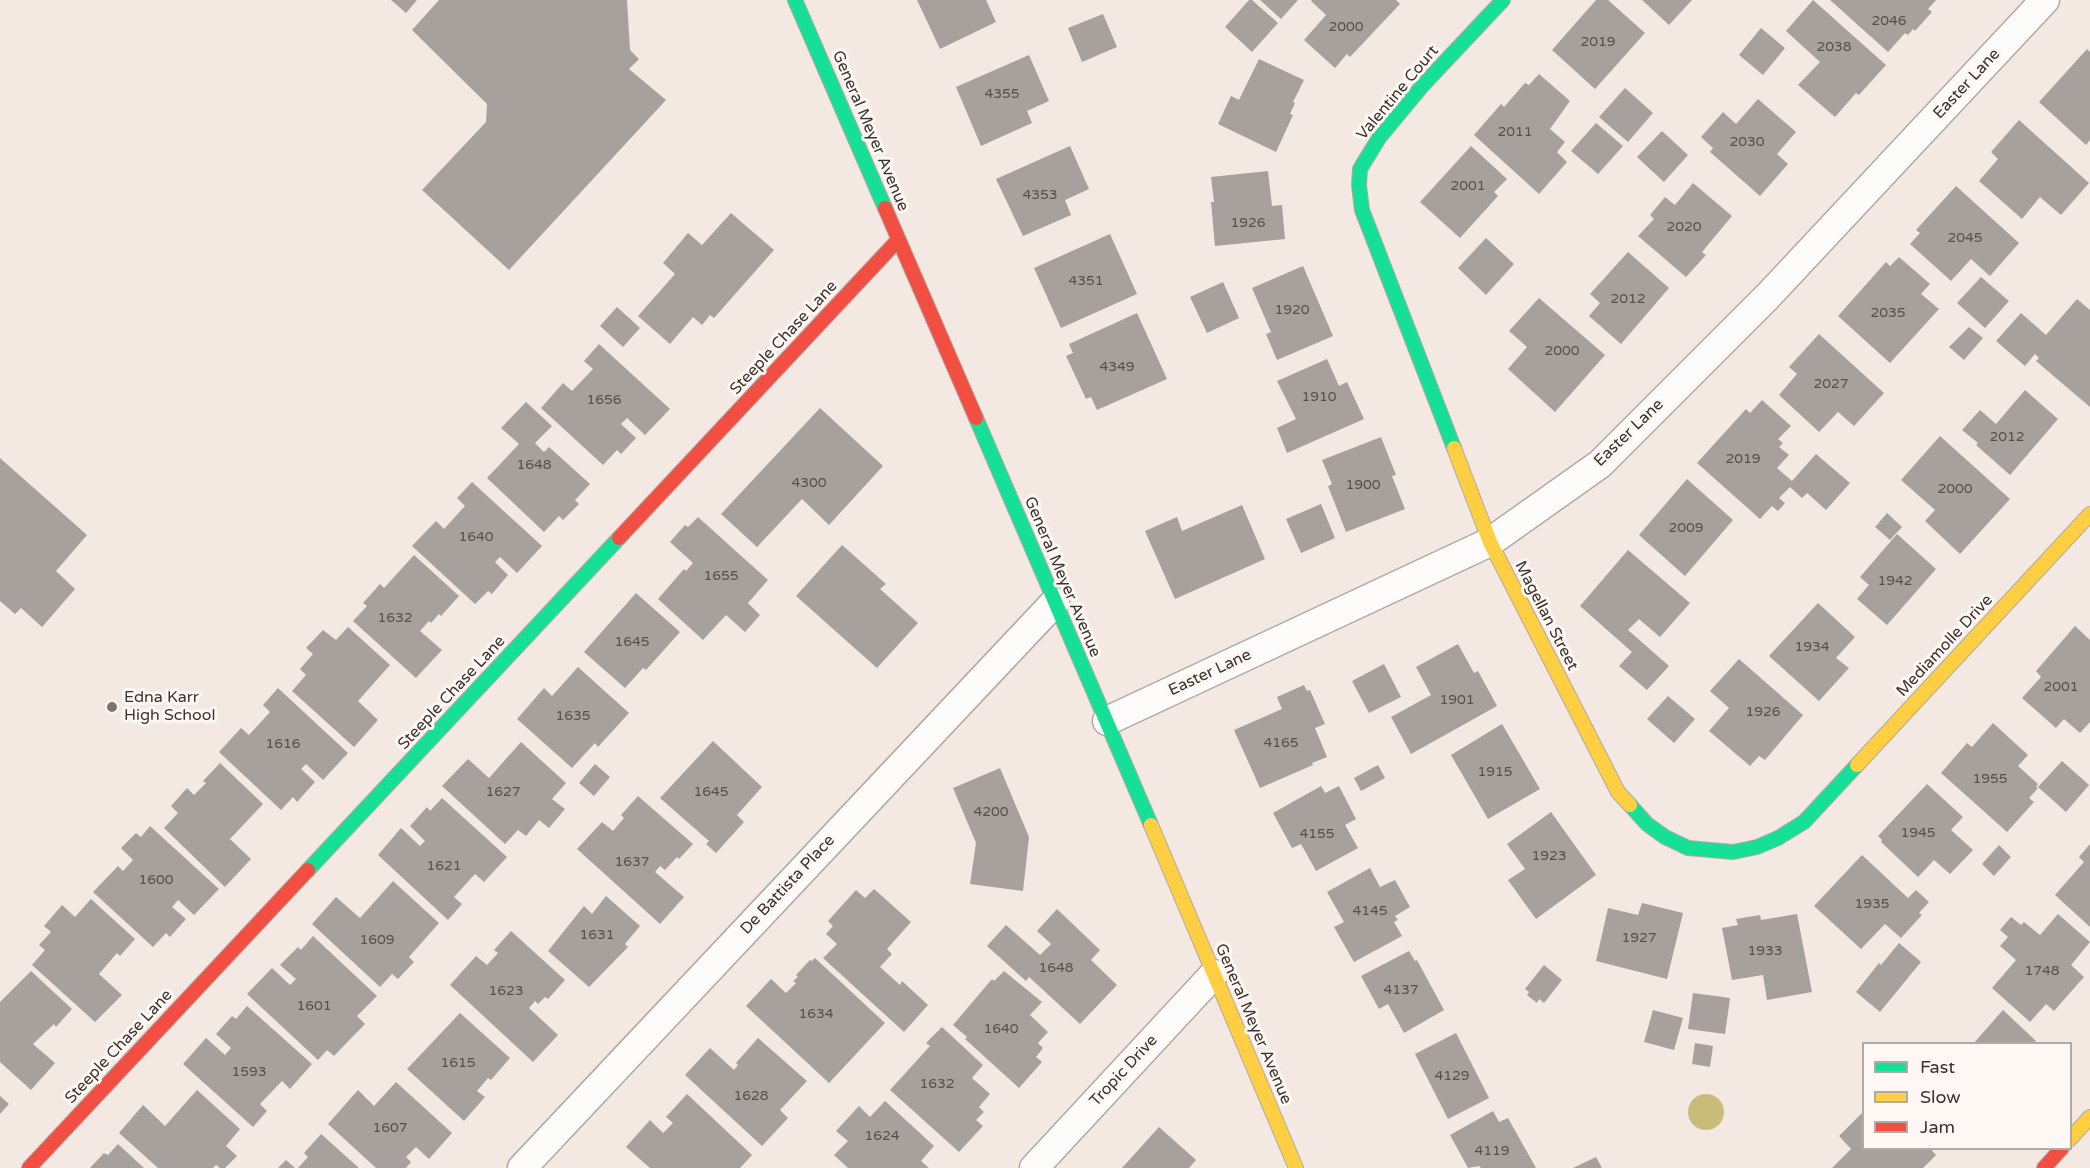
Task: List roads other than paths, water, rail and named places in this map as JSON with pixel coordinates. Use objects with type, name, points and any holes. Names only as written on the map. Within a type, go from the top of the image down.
[{"type":"street","name":"General Meyer Avenue","points":[[795,0],[1107,721],[1296,1168]]},
{"type":"street","name":"Valentine Court","points":[[1366,223],[1359,185],[1360,169],[1368,153],[1424,85],[1503,0]]},
{"type":"street","name":"Easter Lane","points":[[1107,721],[1490,542],[1600,464],[1768,296],[2045,0]]},
{"type":"street","name":"Magellan Street","points":[[1366,223],[1490,542],[1618,792],[1647,824],[1665,837],[1688,848],[1733,852],[1757,847],[1778,838],[1803,822],[1825,800]]},
{"type":"street","name":"Steeple Chase Lane","points":[[29,1168],[898,240]]},
{"type":"street","name":"Mediamolle Drive","points":[[1825,800],[2090,514]]},
{"type":"street","name":"De Battista Place","points":[[522,1168],[1055,602]]},
{"type":"street","name":"Tropic Drive","points":[[1034,1168],[1214,974]]},
{"type":"street","points":[[2072,1137],[2090,1117]]},
{"type":"street","points":[[2044,1168],[2060,1150]]},
{"type":"place","name":"Edna Karr High School","points":[[112,707]]}]
